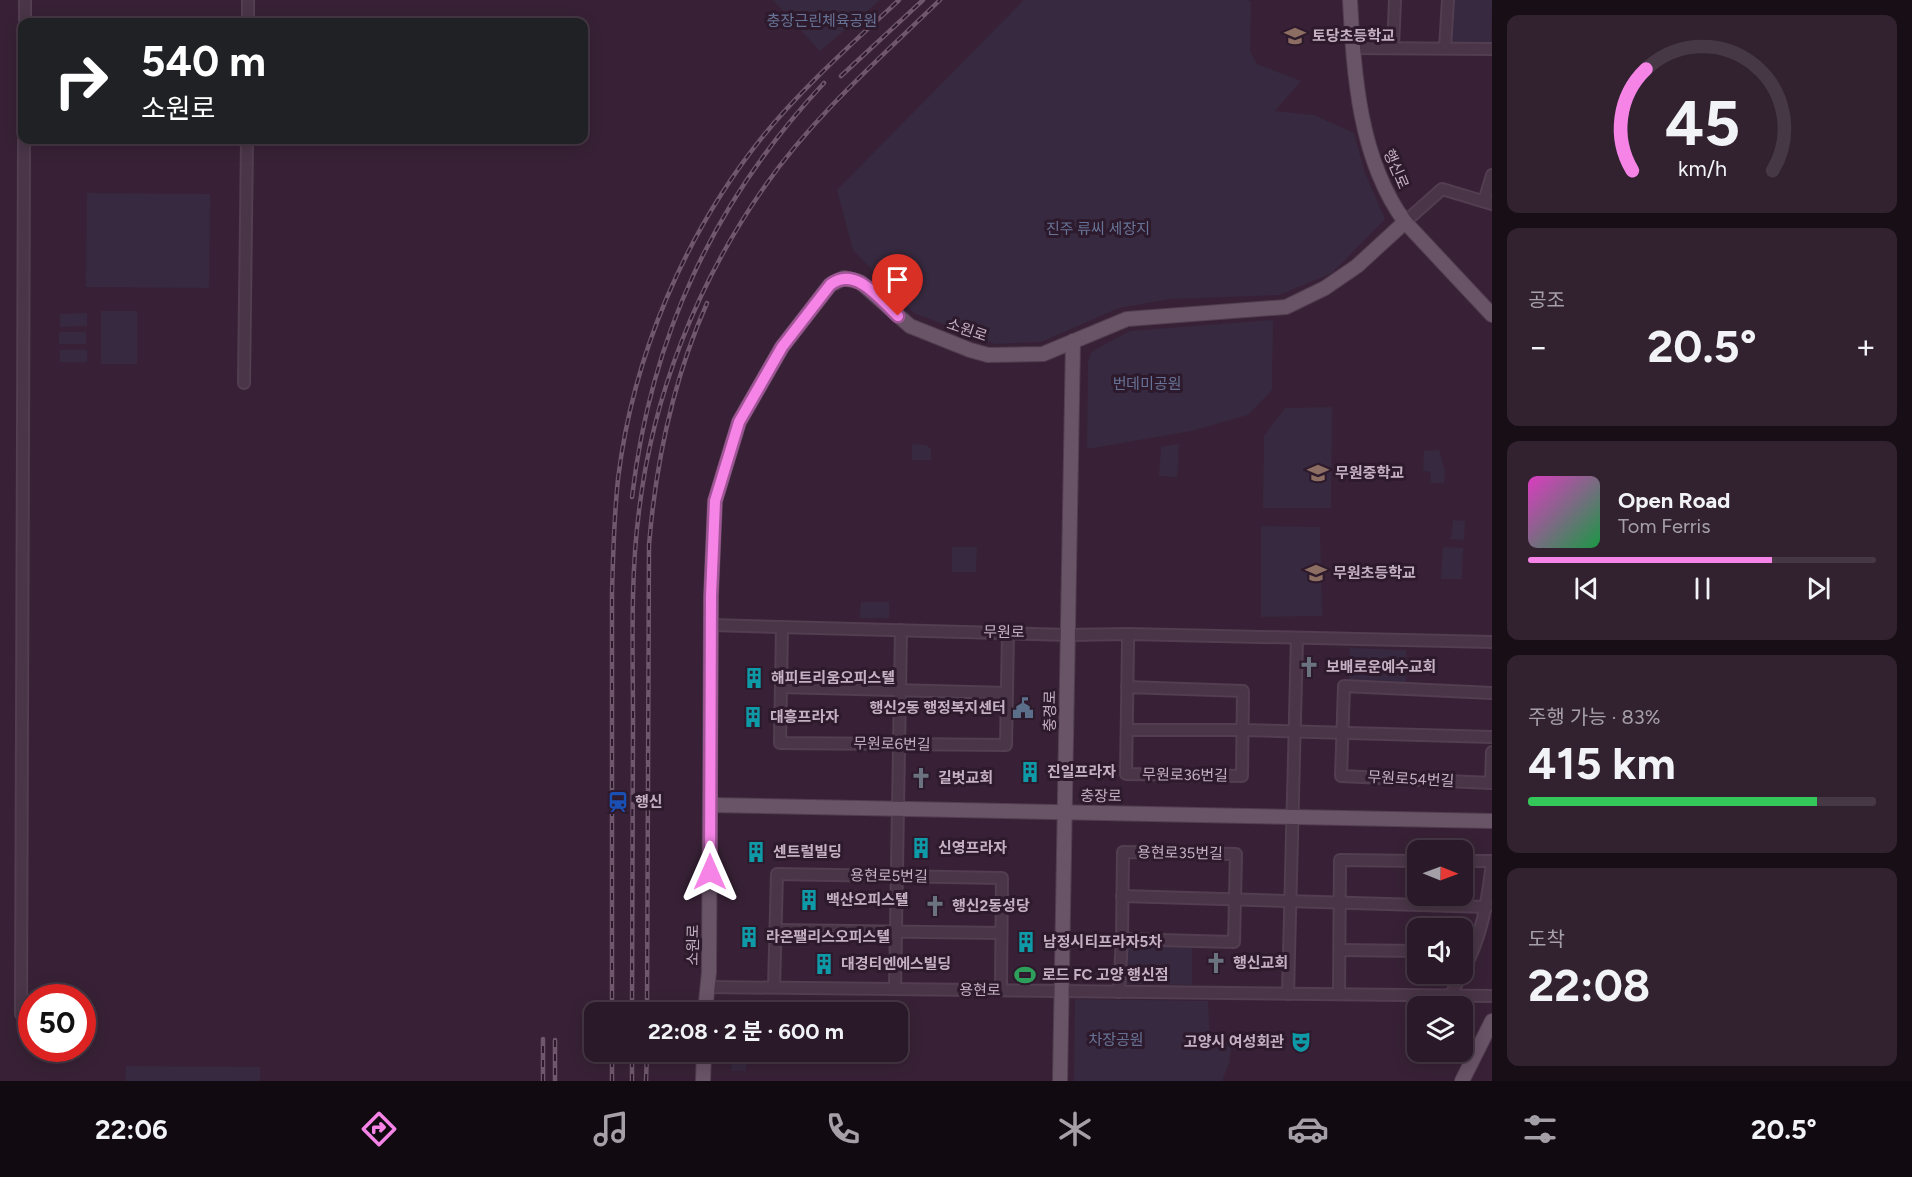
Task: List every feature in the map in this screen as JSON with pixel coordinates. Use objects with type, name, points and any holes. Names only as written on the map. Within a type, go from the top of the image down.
[{"type":"main road","name":"행신로","points":[[1350,0],[1353,48],[1366,133],[1375,166],[1405,222],[1492,315]]},
{"type":"main road","name":"소원로","points":[[706,1002],[711,625],[715,501],[739,422],[782,347],[830,285],[844,278],[860,282],[910,326],[970,350],[988,355],[1043,354],[1127,319],[1286,307],[1325,288],[1357,266],[1405,222]]},
{"type":"main road","name":"충경로","points":[[1060,1081],[1073,341]]},
{"type":"main road","name":"충장로","points":[[710,805],[1492,821]]},
{"type":"main road","points":[[1462,1081],[1492,1021]]},
{"type":"main road","points":[[703,1081],[704,1062]]},
{"type":"street","points":[[25,0],[25,18]]},
{"type":"street","points":[[248,18],[249,0]]},
{"type":"street","points":[[1393,47],[1395,0]]},
{"type":"street","points":[[1445,48],[1448,0]]},
{"type":"street","points":[[1353,48],[1492,49]]},
{"type":"street","points":[[21,984],[24,144]]},
{"type":"street","points":[[244,383],[247,144]]},
{"type":"street","points":[[1405,222],[1442,189],[1488,202],[1492,175]]},
{"type":"street","name":"무원로","points":[[711,625],[1068,635],[1128,634],[1492,642]]},
{"type":"street","name":"무원로6번길","points":[[782,627],[780,743],[1006,745],[1008,632]]},
{"type":"street","points":[[895,988],[901,630]]},
{"type":"street","name":"무원로36번길","points":[[1127,687],[1243,691],[1242,776],[1126,774],[1127,730],[1127,687],[1128,634]]},
{"type":"street","points":[[1288,994],[1297,638]]},
{"type":"street","name":"무원로54번길","points":[[1492,693],[1344,686],[1341,776],[1491,783],[1492,752]]},
{"type":"street","points":[[781,687],[1007,693]]},
{"type":"street","points":[[1127,730],[1242,730],[1492,737]]},
{"type":"street","name":"용현로35번길","points":[[1119,992],[1123,852],[1236,854],[1234,942],[1122,939]]},
{"type":"street","points":[[1340,994],[1340,860],[1407,861]]},
{"type":"street","points":[[1473,861],[1492,862],[1487,907],[1473,940]]},
{"type":"street","name":"용현로5번길","points":[[774,987],[777,873],[1002,878],[1001,990]]},
{"type":"street","points":[[1122,896],[1487,907]]},
{"type":"street","points":[[775,930],[1001,933]]},
{"type":"street","points":[[1340,950],[1407,951]]},
{"type":"street","points":[[1450,996],[1456,984]]},
{"type":"street","name":"용현로","points":[[708,987],[1450,996]]},
{"type":"street","name":"용현로","points":[[1473,996],[1492,996]]},
{"type":"green space","name":"충장근린체육공원","points":[[773,0],[880,0],[820,51]]},
{"type":"green space","name":"진주 류씨 세장지","points":[[1024,0],[1247,0],[1251,2],[1250,51],[1257,64],[1301,81],[1275,111],[1314,115],[1354,133],[1365,173],[1385,219],[1332,273],[1279,295],[1170,299],[1119,308],[1041,342],[995,344],[914,313],[882,280],[876,279],[877,275],[853,250],[837,190]]},
{"type":"green space","points":[[1453,0],[1492,0],[1491,46],[1451,44]]},
{"type":"green space","points":[[87,193],[210,194],[209,288],[86,287]]},
{"type":"green space","points":[[101,311],[137,311],[137,364],[101,364]]},
{"type":"green space","points":[[87,313],[87,326],[60,327],[60,314]]},
{"type":"green space","name":"번데미공원","points":[[1273,320],[1272,390],[1248,415],[1191,431],[1087,449],[1088,362],[1091,353],[1098,348],[1130,331]]},
{"type":"green space","points":[[59,332],[86,332],[86,344],[59,344]]},
{"type":"green space","points":[[60,350],[87,350],[87,362],[60,362]]},
{"type":"green space","points":[[1332,407],[1331,508],[1263,508],[1264,436],[1285,408]]},
{"type":"green space","points":[[912,444],[926,445],[931,449],[931,460],[912,460]]},
{"type":"green space","points":[[1179,444],[1177,477],[1159,476],[1161,447]]},
{"type":"green space","points":[[1439,450],[1445,471],[1444,483],[1430,483],[1431,472],[1423,471],[1424,451]]},
{"type":"green space","points":[[1453,520],[1465,521],[1464,540],[1451,539]]},
{"type":"green space","points":[[1261,526],[1320,527],[1322,616],[1261,617]]},
{"type":"green space","points":[[952,547],[977,547],[976,572],[952,572]]},
{"type":"green space","points":[[1443,547],[1463,548],[1462,579],[1441,579]]},
{"type":"green space","points":[[861,602],[889,602],[889,618],[860,618]]},
{"type":"green space","points":[[1350,648],[1406,650],[1406,684],[1349,681]]},
{"type":"green space","points":[[1138,942],[1192,944],[1192,985],[1124,984],[1125,948]]},
{"type":"green space","name":"차장공원","points":[[1075,999],[1208,1001],[1210,1039],[1232,1040],[1229,1064],[1222,1081],[1074,1081]]},
{"type":"green space","points":[[731,1062],[746,1062],[746,1071],[731,1071]]},
{"type":"green space","points":[[126,1066],[260,1067],[260,1081],[126,1081]]},
{"type":"railway","points":[[612,1002],[613,550],[618,479],[625,433],[636,387],[667,297],[687,254],[736,173],[764,135],[796,99],[899,0]]},
{"type":"railway","points":[[841,76],[923,0]]},
{"type":"railway","points":[[632,1002],[634,563],[646,467],[667,382],[699,301],[719,261],[765,186],[784,160],[826,112],[940,0]]},
{"type":"railway","points":[[632,497],[641,438],[655,381],[672,326],[694,274],[720,223],[750,175],[785,128],[824,83]]},
{"type":"railway","points":[[647,1002],[649,545],[656,482],[668,421],[685,361],[707,303]]},
{"type":"railway","points":[[543,1039],[543,1081]]},
{"type":"railway","points":[[555,1040],[555,1081]]},
{"type":"railway","points":[[612,1062],[612,1081]]},
{"type":"railway","points":[[632,1062],[632,1081]]},
{"type":"railway","points":[[646,1081],[647,1062]]},
{"type":"place","name":"토당초등학교","points":[[1295,36]]},
{"type":"place","name":"무원중학교","points":[[1318,473]]},
{"type":"place","name":"무원초등학교","points":[[1316,573]]},
{"type":"place","name":"보배로운예수교회","points":[[1309,667]]},
{"type":"place","name":"해피트리움오피스텔","points":[[754,678]]},
{"type":"place","name":"행신2동 행정복지센터","points":[[1023,708]]},
{"type":"place","name":"대흥프라자","points":[[753,717]]},
{"type":"place","name":"진일프라자","points":[[1030,772]]},
{"type":"place","name":"길벗교회","points":[[921,778]]},
{"type":"place","name":"행신","points":[[618,802]]},
{"type":"place","name":"신영프라자","points":[[921,848]]},
{"type":"place","name":"센트럴빌딩","points":[[756,852]]},
{"type":"place","name":"백산오피스텔","points":[[809,900]]},
{"type":"place","name":"행신2동성당","points":[[935,906]]},
{"type":"place","name":"라온팰리스오피스텔","points":[[749,937]]},
{"type":"place","name":"남정시티프라자5차","points":[[1026,942]]},
{"type":"place","name":"행신교회","points":[[1216,963]]},
{"type":"place","name":"대경티엔에스빌딩","points":[[824,964]]},
{"type":"place","name":"로드 FC 고양 행신점","points":[[1025,975]]},
{"type":"place","name":"고양시 여성회관","points":[[1301,1042]]},
{"type":"route","points":[[710,872],[711,596],[715,501],[739,422],[782,347],[830,285],[844,278],[860,282],[898,316]]}]
